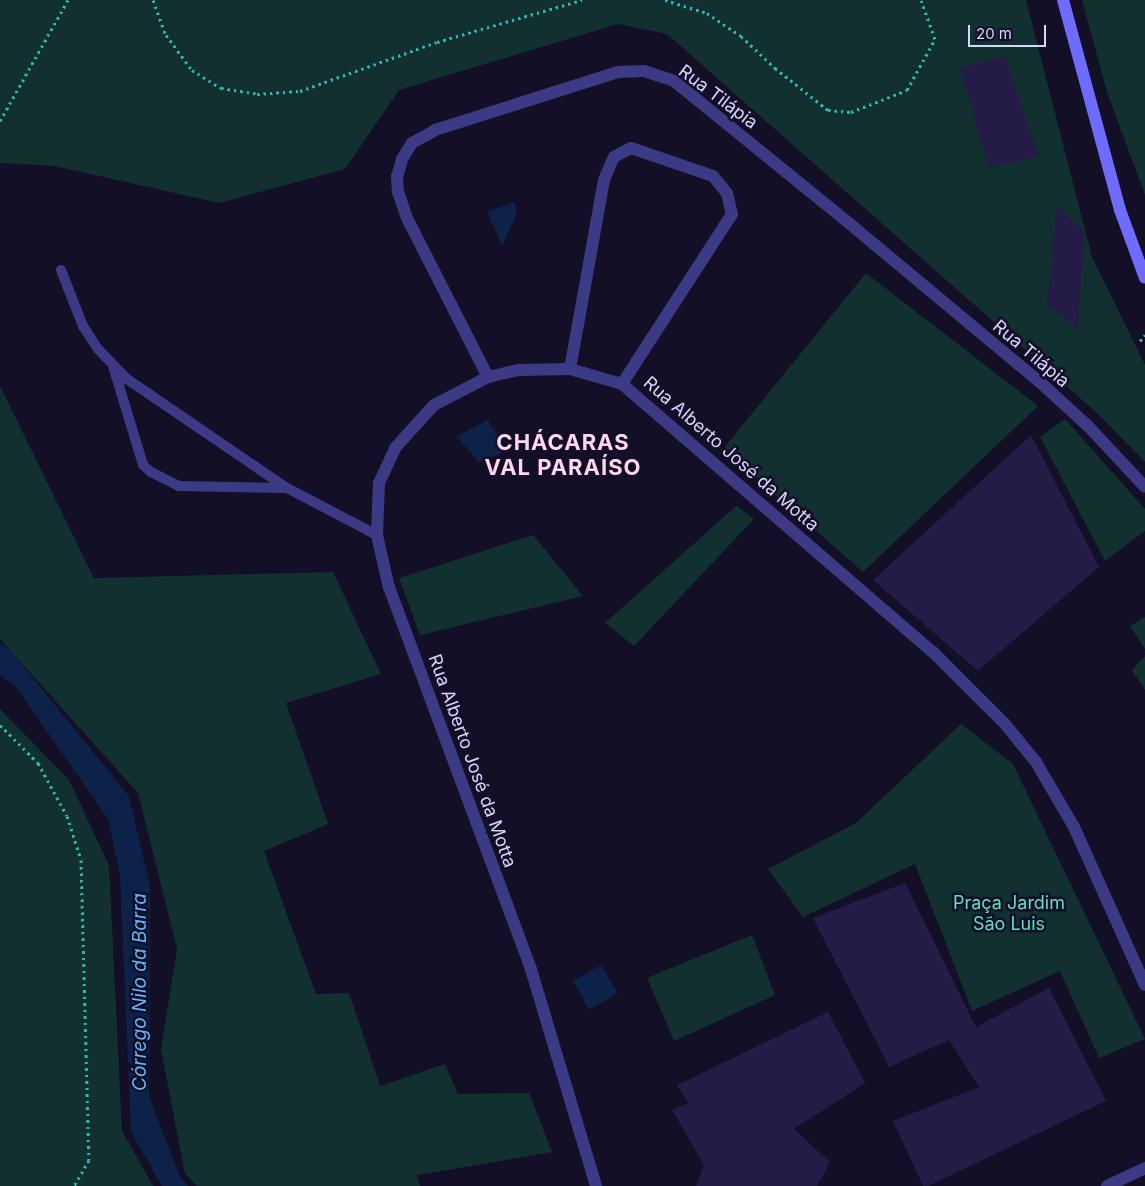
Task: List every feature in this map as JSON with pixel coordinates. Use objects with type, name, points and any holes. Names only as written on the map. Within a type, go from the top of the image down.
[{"type":"main road","points":[[1063,0],[1120,210],[1145,278]]},
{"type":"street","name":"Rua Tilápia","points":[[488,377],[407,218],[398,192],[397,176],[402,159],[412,143],[435,130],[618,72],[644,71],[674,81],[863,235],[1041,383],[1094,432],[1145,487]]},
{"type":"street","points":[[570,370],[604,180],[614,158],[631,148],[713,176],[728,192],[732,214],[622,384]]},
{"type":"street","name":"Rua Alberto José da Motta","points":[[596,1186],[531,969],[390,588],[377,535],[379,483],[396,448],[434,405],[488,377],[519,370],[570,370],[622,384],[933,652],[1005,724],[1036,762],[1074,827],[1145,985]]},
{"type":"street","points":[[1107,1186],[1145,1168]]},
{"type":"lane","points":[[62,270],[83,326],[112,365],[146,393],[287,488],[377,535]]},
{"type":"lane","points":[[112,365],[143,466],[151,472],[179,486],[287,488]]},
{"type":"path","points":[[0,121],[68,0]]},
{"type":"path","points":[[153,0],[166,35],[192,70],[222,88],[257,94],[300,91],[382,60],[582,0]]},
{"type":"path","points":[[665,0],[707,13],[741,36],[775,68],[828,110],[851,112],[907,90],[935,38],[921,0]]},
{"type":"path","points":[[1140,341],[1145,335]]},
{"type":"path","points":[[0,725],[38,763],[68,816],[81,860],[89,1160],[74,1186]]},
{"type":"green space","points":[[0,0],[1026,0],[1092,257],[1145,365],[1145,462],[1097,413],[667,34],[618,24],[399,90],[345,169],[219,203],[55,166],[0,163]]},
{"type":"green space","points":[[1082,0],[1145,0],[1145,195],[1107,92]]},
{"type":"green space","points":[[866,273],[1038,406],[863,572],[723,449]]},
{"type":"green space","points":[[0,386],[94,578],[333,572],[381,674],[286,703],[328,824],[264,851],[316,994],[349,993],[380,1086],[445,1064],[458,1094],[529,1093],[552,1152],[417,1175],[420,1186],[197,1186],[185,1174],[161,1049],[177,949],[138,793],[0,639]]},
{"type":"green space","points":[[1065,419],[1145,509],[1145,531],[1105,561],[1040,437]]},
{"type":"green space","points":[[736,506],[754,519],[634,646],[605,623]]},
{"type":"green space","points":[[533,535],[583,596],[420,635],[399,578]]},
{"type":"green space","points":[[1145,617],[1145,649],[1130,626]]},
{"type":"green space","points":[[1145,656],[1145,690],[1132,670]]},
{"type":"green space","points":[[0,709],[69,780],[109,865],[122,1131],[153,1186],[0,1186]]},
{"type":"green space","name":"Praça Jardim São Luis","points":[[961,724],[1013,764],[1145,1039],[1099,1058],[1060,971],[972,1011],[915,864],[803,917],[768,869],[856,823]]},
{"type":"green space","points":[[752,935],[775,995],[674,1041],[647,978]]},
{"type":"water","points":[[514,202],[517,214],[502,245],[487,212]]},
{"type":"water","points":[[488,420],[507,451],[478,462],[457,436]]},
{"type":"water","name":"Córrego Nilo da Barra","points":[[0,643],[10,650],[129,796],[150,886],[149,1096],[180,1177],[188,1186],[162,1186],[131,1132],[120,875],[108,819],[16,687],[0,675]]},
{"type":"water","points":[[601,965],[618,993],[589,1010],[573,981]]},
{"type":"building","points":[[1005,56],[1039,156],[989,168],[960,68]]},
{"type":"building","points":[[1057,206],[1084,231],[1078,329],[1047,305]]},
{"type":"building","points":[[1031,435],[1099,567],[978,671],[873,580]]},
{"type":"building","points":[[905,883],[976,1027],[1049,988],[1106,1101],[928,1186],[923,1186],[893,1121],[979,1087],[949,1040],[889,1067],[813,918]]},
{"type":"building","points":[[828,1012],[865,1083],[794,1129],[830,1162],[817,1186],[696,1186],[704,1165],[672,1110],[688,1103],[677,1085]]},
{"type":"district","name":"CHÁCARAS VAL PARAÍSO","points":[[563,455]]}]
